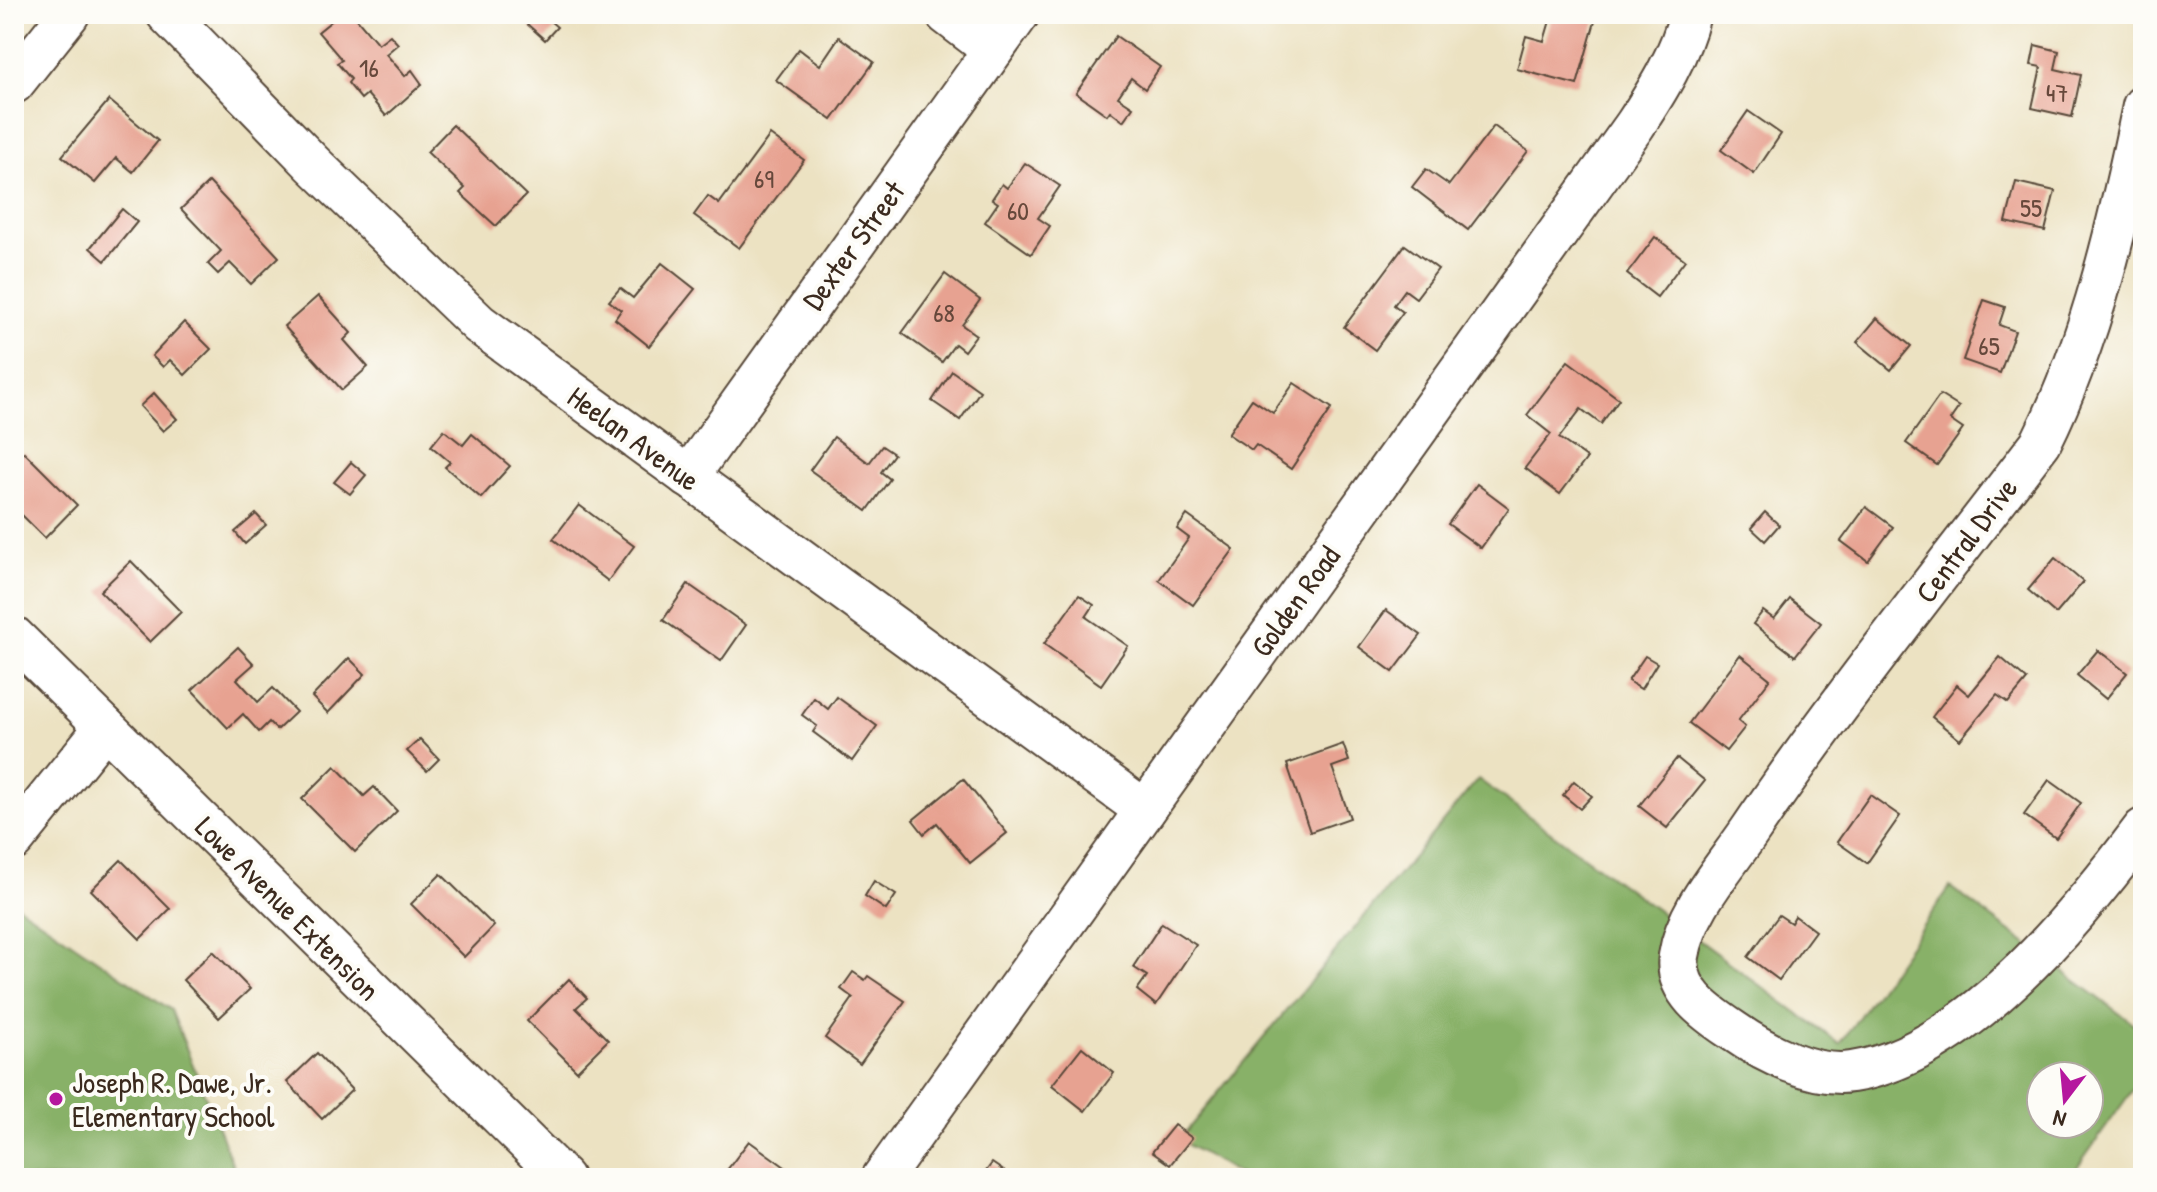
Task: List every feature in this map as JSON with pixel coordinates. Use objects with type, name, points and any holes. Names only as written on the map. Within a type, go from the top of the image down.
[{"type":"street","points":[[14,83],[69,14]]},
{"type":"street","name":"Heelan Avenue","points":[[167,14],[313,164],[479,324],[1145,810]]},
{"type":"street","points":[[946,14],[993,50]]},
{"type":"street","name":"Dexter Street","points":[[688,477],[1019,14]]},
{"type":"street","name":"Golden Road","points":[[882,1178],[1635,125],[1665,78],[1684,37],[1690,14]]},
{"type":"street","name":"Central Drive","points":[[2143,106],[2083,342],[2062,401],[2041,442],[1788,775],[1697,908],[1679,957],[1679,971],[1687,990],[1703,1008],[1756,1046],[1791,1061],[1849,1073],[1889,1063],[1941,1036],[2008,985],[2103,883],[2143,829]]},
{"type":"street","name":"Lowe Avenue Extension","points":[[14,637],[563,1178]]},
{"type":"street","points":[[14,840],[105,727]]},
{"type":"green space","points":[[1478,779],[1840,1044],[1950,887],[2143,1031],[2143,1075],[2105,1129],[2105,1060],[2025,1060],[2025,1140],[2097,1140],[2070,1178],[1246,1178],[1179,1140]]},
{"type":"green space","points":[[14,903],[171,1010],[238,1178],[14,1178]]},
{"type":"building","points":[[340,14],[353,14],[378,44],[390,35],[398,44],[386,54],[405,76],[412,70],[422,84],[386,116],[367,94],[361,99],[348,83],[351,79],[337,63],[342,60],[318,32]]},
{"type":"building","points":[[536,14],[542,14],[557,27],[545,40],[527,24]]},
{"type":"building","points":[[1552,14],[1596,18],[1577,85],[1517,69],[1526,36],[1544,41]]},
{"type":"building","points":[[1116,36],[1160,67],[1145,89],[1131,78],[1118,97],[1133,107],[1123,121],[1110,111],[1107,115],[1076,93]]},
{"type":"building","points":[[839,37],[874,62],[832,120],[776,80],[799,49],[820,65]]},
{"type":"building","points":[[2035,45],[2059,51],[2055,69],[2081,75],[2072,117],[2032,108],[2041,67],[2031,65]]},
{"type":"building","points":[[109,100],[158,141],[133,172],[116,158],[95,183],[62,156]]},
{"type":"building","points":[[1748,111],[1781,134],[1754,174],[1721,150]]},
{"type":"building","points":[[453,125],[526,195],[496,226],[460,193],[465,188],[427,152]]},
{"type":"building","points":[[1494,126],[1528,151],[1468,230],[1412,187],[1426,169],[1449,185]]},
{"type":"building","points":[[770,135],[804,160],[739,248],[694,215],[708,196],[719,204]]},
{"type":"building","points":[[1025,163],[1060,186],[1038,218],[1050,226],[1031,254],[985,222],[998,203],[992,199],[1002,184],[1007,188]]},
{"type":"building","points":[[209,182],[279,257],[251,284],[230,263],[218,274],[208,264],[221,251],[181,209]]},
{"type":"building","points":[[2016,182],[2055,191],[2045,231],[2006,222]]},
{"type":"building","points":[[122,209],[137,222],[105,261],[90,248]]},
{"type":"building","points":[[1655,237],[1685,260],[1657,297],[1627,274]]},
{"type":"building","points":[[1405,245],[1438,269],[1416,298],[1405,290],[1394,305],[1403,312],[1375,350],[1344,327]]},
{"type":"building","points":[[662,263],[695,289],[649,346],[615,319],[621,310],[609,301],[620,288],[633,298]]},
{"type":"building","points":[[945,274],[980,300],[962,325],[976,335],[964,351],[955,344],[942,362],[902,333]]},
{"type":"building","points":[[318,296],[351,333],[344,340],[368,367],[342,390],[284,326]]},
{"type":"building","points":[[1984,300],[2005,307],[1999,325],[2015,331],[2000,373],[1963,360]]},
{"type":"building","points":[[1877,318],[1911,346],[1891,370],[1857,342]]},
{"type":"building","points":[[184,322],[211,349],[185,375],[170,360],[163,367],[152,356]]},
{"type":"building","points":[[1568,361],[1619,399],[1601,424],[1581,409],[1559,438],[1587,458],[1560,494],[1525,468],[1551,434],[1527,415]]},
{"type":"building","points":[[952,371],[980,391],[960,420],[932,401]]},
{"type":"building","points":[[1294,383],[1332,408],[1291,469],[1256,445],[1252,450],[1228,434],[1252,399],[1273,413]]},
{"type":"building","points":[[154,393],[177,419],[163,431],[140,406]]},
{"type":"building","points":[[1940,395],[1959,407],[1950,420],[1963,429],[1937,465],[1906,443]]},
{"type":"building","points":[[444,430],[463,445],[472,434],[510,466],[481,498],[445,467],[450,462],[431,446]]},
{"type":"building","points":[[834,437],[869,463],[882,446],[894,454],[881,472],[890,479],[867,511],[810,470]]},
{"type":"building","points":[[24,452],[77,505],[45,538],[14,507],[14,461]]},
{"type":"building","points":[[351,462],[366,475],[350,494],[334,482]]},
{"type":"building","points":[[1477,484],[1509,508],[1481,548],[1448,524]]},
{"type":"building","points":[[579,505],[634,546],[608,581],[553,539]]},
{"type":"building","points":[[1866,507],[1893,527],[1868,561],[1841,541]]},
{"type":"building","points":[[1765,512],[1779,525],[1765,541],[1751,528]]},
{"type":"building","points":[[256,514],[266,525],[245,544],[235,532]]},
{"type":"building","points":[[1187,515],[1234,549],[1193,605],[1159,580],[1189,538],[1177,529]]},
{"type":"building","points":[[2055,558],[2083,582],[2056,614],[2028,590]]},
{"type":"building","points":[[131,561],[181,612],[150,642],[100,591]]},
{"type":"building","points":[[688,584],[746,625],[721,661],[663,620]]},
{"type":"building","points":[[1079,595],[1094,605],[1086,617],[1128,646],[1101,685],[1044,644]]},
{"type":"building","points":[[1790,599],[1821,623],[1795,656],[1753,624],[1763,611],[1774,619]]},
{"type":"building","points":[[1386,610],[1421,635],[1393,672],[1359,647]]},
{"type":"building","points":[[238,647],[254,664],[237,679],[258,702],[273,688],[296,712],[277,730],[269,722],[259,732],[243,714],[228,728],[192,690]]},
{"type":"building","points":[[2098,650],[2127,673],[2106,699],[2077,675]]},
{"type":"building","points":[[1740,655],[1770,679],[1738,721],[1745,727],[1726,751],[1689,723]]},
{"type":"building","points":[[1645,656],[1657,663],[1641,689],[1628,681]]},
{"type":"building","points":[[2000,657],[2027,680],[2008,703],[1997,695],[1960,740],[1932,717],[1957,685],[1969,695]]},
{"type":"building","points":[[349,658],[365,674],[328,713],[312,697]]},
{"type":"building","points":[[837,697],[877,726],[852,761],[813,732],[817,726],[802,715],[814,698],[828,709]]},
{"type":"building","points":[[420,739],[439,759],[427,771],[407,751]]},
{"type":"building","points":[[1343,744],[1349,761],[1332,767],[1350,818],[1310,832],[1287,764]]},
{"type":"building","points":[[1677,758],[1705,781],[1667,828],[1639,806]]},
{"type":"building","points":[[335,766],[364,796],[374,787],[397,811],[355,852],[302,799]]},
{"type":"building","points":[[963,779],[1007,833],[970,863],[937,823],[924,834],[913,820]]},
{"type":"building","points":[[2049,780],[2081,803],[2056,838],[2024,815]]},
{"type":"building","points":[[1574,781],[1592,796],[1580,809],[1563,795]]},
{"type":"building","points":[[1870,795],[1900,816],[1867,863],[1837,842]]},
{"type":"building","points":[[121,860],[170,909],[140,939],[91,890]]},
{"type":"building","points":[[441,874],[494,926],[464,957],[411,904]]},
{"type":"building","points":[[874,881],[896,895],[886,910],[865,896]]},
{"type":"building","points":[[1779,915],[1791,923],[1795,916],[1815,931],[1779,980],[1748,957]]},
{"type":"building","points":[[1162,923],[1196,945],[1156,1005],[1137,990],[1147,976],[1133,967]]},
{"type":"building","points":[[213,951],[250,989],[219,1018],[183,980]]},
{"type":"building","points":[[853,972],[865,980],[868,976],[905,1001],[860,1064],[825,1038],[853,998],[841,989]]},
{"type":"building","points":[[569,979],[587,998],[576,1008],[608,1040],[577,1071],[527,1021]]},
{"type":"building","points":[[1082,1047],[1114,1073],[1085,1111],[1052,1085]]},
{"type":"building","points":[[317,1053],[352,1090],[322,1119],[287,1082]]},
{"type":"building","points":[[1174,1125],[1192,1138],[1170,1165],[1152,1152]]},
{"type":"building","points":[[749,1141],[785,1167],[777,1178],[721,1178]]},
{"type":"building","points":[[992,1163],[1014,1178],[981,1178]]},
{"type":"place","name":"Joseph R. Dawe, Jr. Elementary School","points":[[56,1099]]}]
